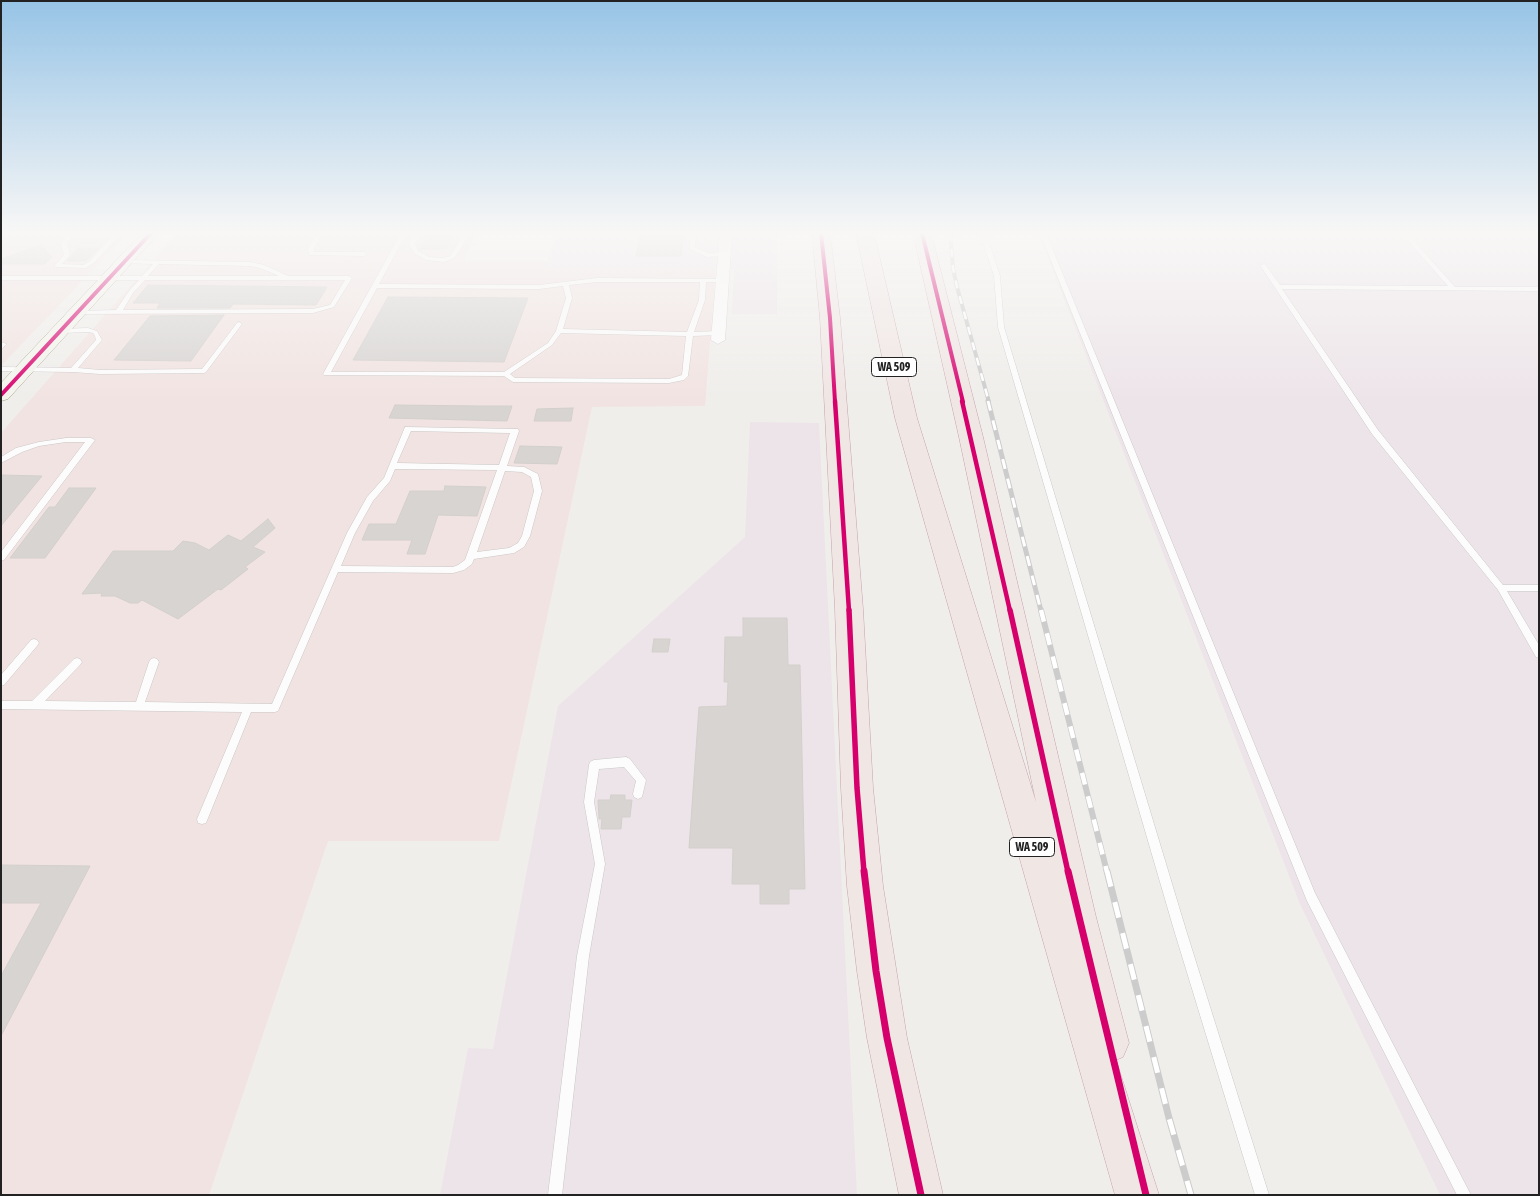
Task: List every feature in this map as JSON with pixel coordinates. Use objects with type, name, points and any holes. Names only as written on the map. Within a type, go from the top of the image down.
[{"type":"highway","points":[[827,289],[846,564],[856,788],[870,927],[889,1048],[921,1195]]},
{"type":"highway","points":[[841,289],[846,564]]},
{"type":"highway","name":"WA 509","points":[[877,289],[906,418],[929,499],[1137,1195]]},
{"type":"highway","points":[[935,289],[971,437],[1078,917],[1146,1195]]},
{"type":"main road","points":[[1,395],[99,289]]},
{"type":"street","points":[[719,336],[722,289]]},
{"type":"lane","points":[[118,312],[135,289]]},
{"type":"lane","points":[[78,312],[313,311],[332,306],[342,289]]},
{"type":"lane","points":[[373,289],[326,374],[506,374],[550,344],[559,331],[569,298],[567,289]]},
{"type":"lane","points":[[506,374],[513,380],[669,381],[682,378],[685,376],[690,334],[702,300],[702,289]]},
{"type":"lane","points":[[998,289],[1001,328],[1180,930],[1262,1195]]},
{"type":"lane","points":[[1066,289],[1311,897],[1464,1195]]},
{"type":"lane","points":[[1280,289],[1375,432],[1501,588],[1539,654]]},
{"type":"lane","points":[[1523,289],[1539,289]]},
{"type":"lane","points":[[1,369],[100,372],[204,371],[238,324]]},
{"type":"lane","points":[[61,331],[88,330],[95,332],[98,336],[99,340],[73,370]]},
{"type":"lane","points":[[559,331],[719,336]]},
{"type":"lane","points":[[1,706],[275,708],[335,569],[360,516],[370,499],[388,479],[408,429],[516,431],[473,556],[469,562],[453,570],[335,569]]},
{"type":"lane","points":[[1,461],[20,450],[39,444],[66,440],[91,440],[1,558]]},
{"type":"lane","points":[[393,466],[504,468],[524,470],[535,476],[538,483],[538,491],[526,536],[521,545],[511,551],[473,556]]},
{"type":"lane","points":[[1501,588],[1539,588]]},
{"type":"lane","points":[[1,682],[34,643]]},
{"type":"lane","points":[[34,706],[77,662]]},
{"type":"lane","points":[[139,707],[154,662]]},
{"type":"lane","points":[[202,820],[248,708]]},
{"type":"lane","points":[[555,1195],[583,956],[600,864],[589,802],[594,765],[626,762],[641,780],[638,794]]},
{"type":"shaded area","points":[[1,289],[75,289],[1,366]]},
{"type":"shaded area","points":[[128,289],[714,289],[705,406],[592,407],[499,841],[328,841],[209,1195],[1,1195],[1,433]]},
{"type":"shaded area","points":[[733,289],[777,289],[777,314],[732,314]]},
{"type":"shaded area","points":[[1060,289],[1539,289],[1539,1195],[1440,1195],[1300,904]]},
{"type":"shaded area","points":[[750,422],[819,423],[857,1195],[440,1195],[468,1048],[493,1049],[558,706],[745,537]]},
{"type":"building","points":[[145,289],[326,289],[316,305],[233,304],[230,308],[157,308],[160,303],[133,303]]},
{"type":"building","points":[[388,297],[528,298],[504,362],[353,360]]},
{"type":"building","points":[[224,315],[191,361],[114,360],[150,316]]},
{"type":"building","points":[[395,405],[512,406],[507,421],[389,418]]},
{"type":"building","points":[[573,408],[571,421],[534,421],[537,409]]},
{"type":"building","points":[[520,446],[562,447],[557,464],[514,463]]},
{"type":"building","points":[[1,475],[42,476],[1,526]]},
{"type":"building","points":[[445,486],[486,487],[477,516],[438,515],[425,554],[407,554],[412,540],[362,540],[369,524],[396,524],[410,491],[444,491]]},
{"type":"building","points":[[69,488],[96,488],[45,558],[10,558],[49,507],[55,507]]},
{"type":"building","points":[[268,519],[275,528],[253,547],[265,552],[245,567],[248,569],[221,590],[218,589],[178,619],[142,600],[138,603],[130,603],[115,596],[101,596],[102,593],[82,594],[113,551],[173,551],[183,541],[195,543],[209,550],[228,535],[241,541]]},
{"type":"building","points":[[743,618],[787,618],[788,665],[800,665],[805,889],[789,889],[789,904],[760,904],[760,884],[732,884],[733,848],[689,848],[699,707],[727,706],[728,682],[724,682],[725,637],[743,637]]},
{"type":"building","points":[[654,639],[670,639],[668,652],[652,652]]},
{"type":"building","points":[[611,795],[625,795],[625,800],[632,800],[630,817],[622,817],[621,829],[601,829],[602,819],[599,819],[598,800],[610,800]]},
{"type":"building","points":[[1,865],[90,866],[1,1036],[1,976],[41,903],[1,903]]},
{"type":"railway","points":[[958,289],[989,402]]},
{"type":"railway","points":[[988,401],[1041,611]]},
{"type":"railway","points":[[1041,610],[1107,872]]},
{"type":"railway","points":[[1107,871],[1169,1118],[1191,1195]]},
{"type":"cycle path","points":[[1,395],[99,289]]},
{"type":"cycle path","points":[[827,289],[849,609],[857,788],[865,886],[887,1038],[921,1195]]},
{"type":"cycle path","points":[[935,289],[971,437],[1078,917],[1146,1195]]}]
